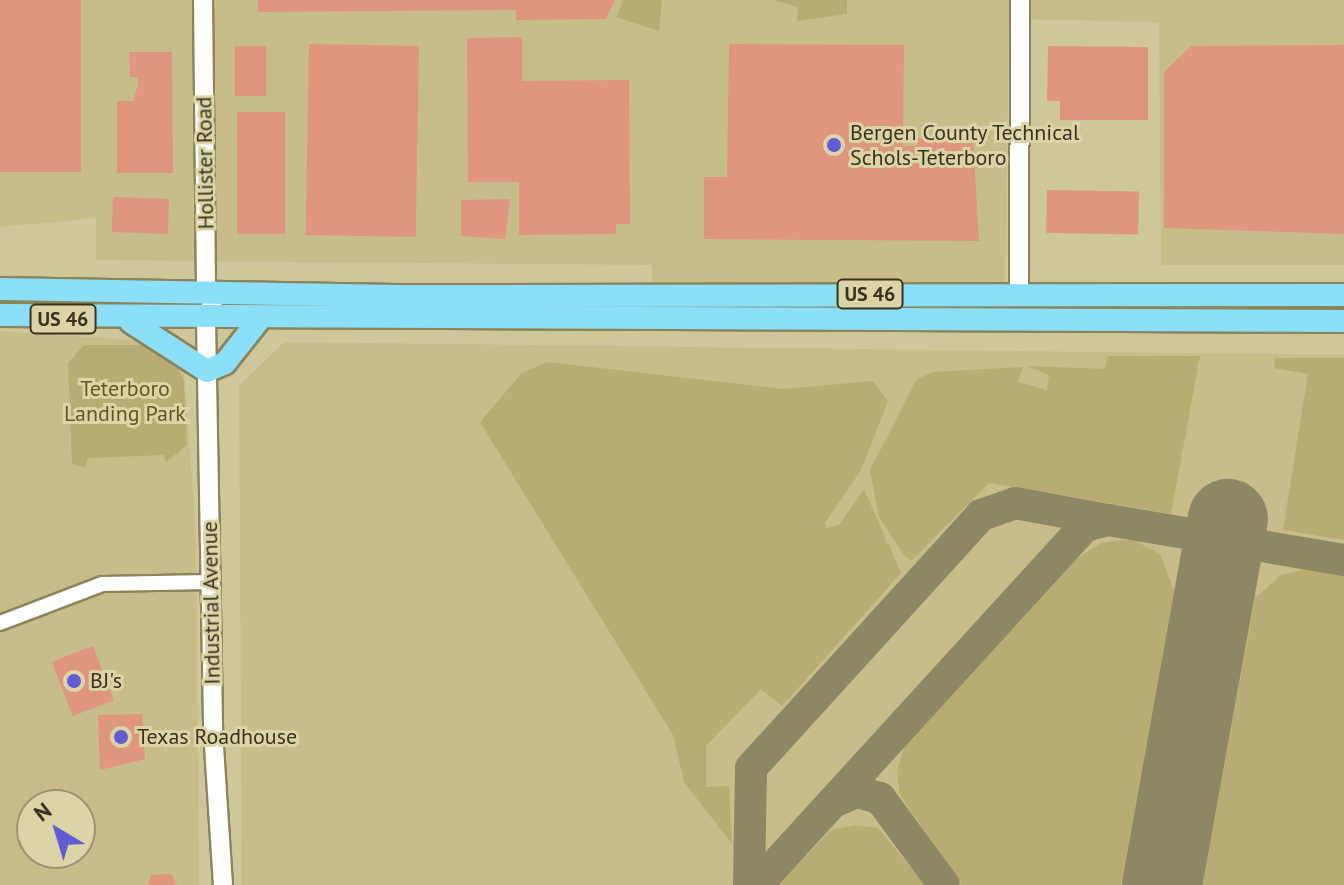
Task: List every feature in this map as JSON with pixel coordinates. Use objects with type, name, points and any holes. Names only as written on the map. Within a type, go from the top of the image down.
[{"type":"highway","name":"US 46","points":[[0,289],[396,296],[1344,295]]},
{"type":"highway","points":[[163,294],[206,320],[241,307],[355,307],[396,296]]},
{"type":"highway","points":[[1291,321],[1344,313]]},
{"type":"highway","name":"US 46","points":[[0,315],[126,320],[1344,321]]},
{"type":"highway","points":[[126,320],[207,371],[225,363],[259,320]]},
{"type":"street","name":"Hollister Road","points":[[203,0],[206,294],[214,299],[206,320]]},
{"type":"street","points":[[1019,295],[1020,0]]},
{"type":"street","name":"Industrial Avenue","points":[[206,320],[210,582],[223,885]]},
{"type":"street","points":[[0,623],[102,584],[210,582]]},
{"type":"shaded area","points":[[0,0],[1344,0],[1344,265],[1161,265],[1159,22],[1020,19],[1009,21],[1005,283],[652,282],[652,265],[96,260],[96,218],[0,227]]},
{"type":"shaded area","points":[[0,331],[158,342],[184,370],[196,536],[199,885],[0,885]]},
{"type":"shaded area","points":[[284,342],[1344,355],[1344,885],[242,885],[239,386]]},
{"type":"green space","points":[[624,0],[662,0],[659,31],[616,17]]},
{"type":"green space","points":[[773,0],[847,0],[847,14],[797,21],[798,7]]},
{"type":"green space","name":"Teterboro Landing Park","points":[[84,345],[150,345],[176,364],[184,382],[187,445],[166,462],[164,455],[88,458],[85,468],[72,464],[68,363]]},
{"type":"green space","points":[[1108,356],[1200,356],[1171,514],[989,483],[911,561],[904,555],[879,517],[870,470],[917,379],[933,372],[1023,367],[1018,382],[1047,390],[1049,375],[1027,366],[1105,369]]},
{"type":"green space","points":[[1275,358],[1344,358],[1344,540],[1283,530],[1308,374],[1274,368]]},
{"type":"green space","points":[[547,362],[783,389],[873,381],[888,401],[861,470],[825,523],[826,528],[839,525],[864,489],[901,573],[782,706],[761,689],[706,746],[706,787],[729,786],[732,844],[684,782],[673,735],[480,422],[522,373]]},
{"type":"green space","points":[[1132,539],[1160,554],[1174,591],[1121,885],[962,885],[900,795],[897,771],[905,745],[1073,561],[1101,543]]},
{"type":"green space","points":[[1307,569],[1344,575],[1344,885],[1203,885],[1255,598],[1281,575]]},
{"type":"green space","points":[[854,825],[878,828],[925,885],[778,885],[831,830]]},
{"type":"building","points":[[0,0],[81,0],[81,172],[0,172]]},
{"type":"building","points":[[258,0],[615,0],[606,19],[516,20],[516,10],[258,12]]},
{"type":"building","points":[[522,37],[522,81],[629,80],[630,224],[616,224],[616,234],[519,235],[519,182],[468,182],[467,38]]},
{"type":"building","points":[[309,44],[419,46],[416,237],[306,235]]},
{"type":"building","points":[[729,44],[904,45],[903,146],[917,146],[917,138],[973,139],[979,241],[704,239],[704,177],[727,177]]},
{"type":"building","points":[[1344,45],[1344,234],[1164,228],[1164,72],[1191,46]]},
{"type":"building","points":[[235,46],[266,46],[266,96],[235,96]]},
{"type":"building","points":[[1048,46],[1148,47],[1148,120],[1060,120],[1060,101],[1047,101]]},
{"type":"building","points":[[129,52],[172,52],[173,173],[117,173],[117,101],[133,101],[138,85],[138,77],[130,77]]},
{"type":"building","points":[[237,112],[285,112],[285,234],[237,234]]},
{"type":"building","points":[[1047,190],[1139,192],[1138,235],[1046,233]]},
{"type":"building","points":[[113,197],[169,199],[168,234],[112,232]]},
{"type":"building","points":[[510,199],[505,239],[461,236],[461,200]]},
{"type":"building","points":[[93,646],[114,700],[73,716],[52,662]]},
{"type":"building","name":"Texas Roadhouse","points":[[142,714],[145,759],[100,770],[98,715]]},
{"type":"building","points":[[171,874],[177,885],[148,885],[151,875]]},
{"type":"taxiway","points":[[749,885],[751,768],[981,515],[1015,503],[1108,520]]},
{"type":"taxiway","points":[[757,885],[1085,526],[1108,520],[1344,560]]},
{"type":"taxiway","points":[[833,802],[857,792],[880,798],[944,885]]},
{"type":"runway","points":[[1162,885],[1228,519]]},
{"type":"place","name":"Bergen County Technical Schols-Teterboro","points":[[834,145]]},
{"type":"place","name":"BJ's","points":[[74,681]]},
{"type":"place","name":"Texas Roadhouse","points":[[121,737]]}]
